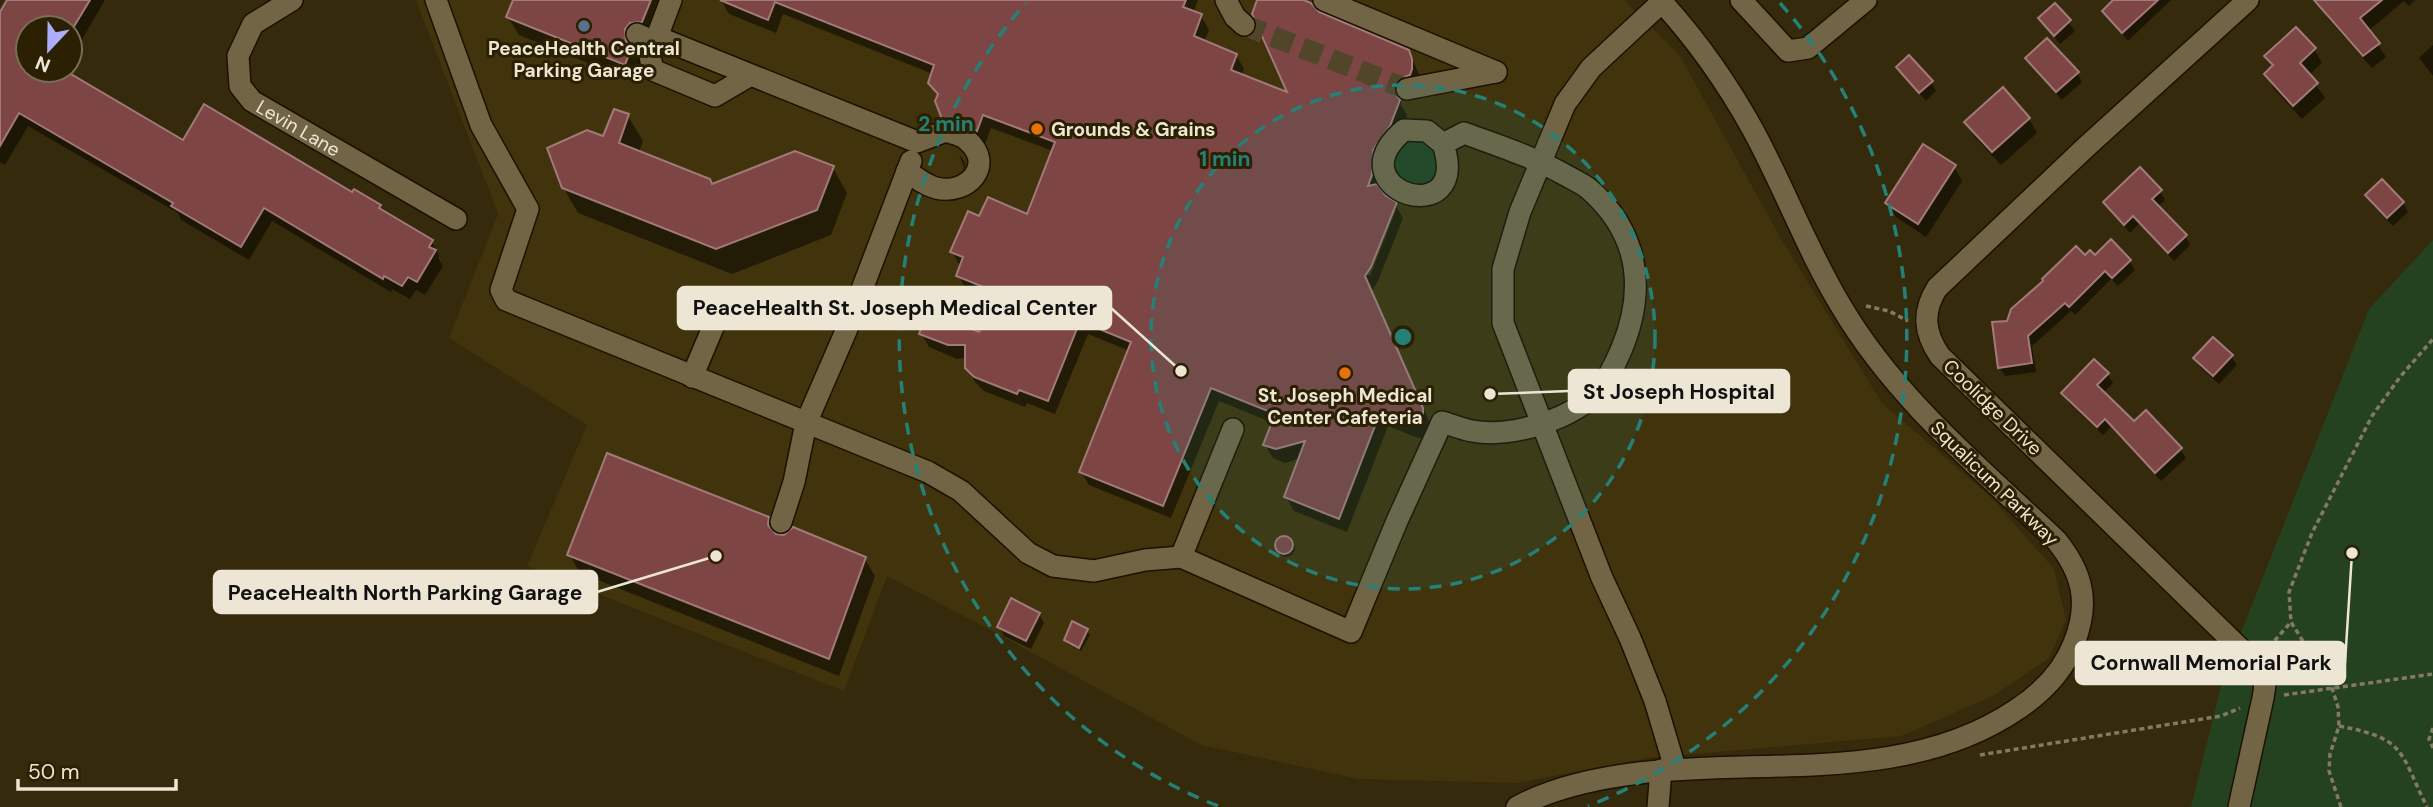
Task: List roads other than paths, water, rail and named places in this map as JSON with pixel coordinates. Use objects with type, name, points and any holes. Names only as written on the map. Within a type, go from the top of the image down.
[{"type":"street","name":"Levin Lane","points":[[292,0],[253,24],[238,56],[240,86],[252,101],[456,219]]},
{"type":"street","points":[[436,0],[481,125],[528,209],[501,290],[506,300],[928,472],[961,491],[1028,553],[1053,566],[1094,571],[1145,560],[1181,557],[1351,632],[1441,422],[1473,431],[1506,432],[1542,424],[1573,411],[1599,390],[1615,364],[1630,329],[1637,292],[1633,258],[1624,235],[1607,209],[1588,188],[1541,161],[1464,133],[1443,144]]},
{"type":"street","points":[[671,0],[650,38],[653,70],[715,96],[749,76]]},
{"type":"street","points":[[1226,0],[1235,17],[1244,25]]},
{"type":"street","points":[[1324,0],[1496,72],[1408,89]]},
{"type":"street","points":[[1741,0],[1788,51],[1808,48],[1866,0]]},
{"type":"street","name":"Coolidge Drive","points":[[2239,807],[2263,698],[2264,685],[2255,663],[1940,356],[1927,334],[1927,311],[1937,288],[2086,147],[2248,0]]},
{"type":"street","points":[[1658,807],[1668,769],[1656,701],[1602,578],[1503,323],[1503,269],[1520,212],[1565,104],[1591,68],[1662,1]]},
{"type":"street","name":"Squalicum Parkway","points":[[1517,807],[1587,781],[1668,769],[1872,760],[1908,755],[1966,739],[1994,725],[2047,687],[2071,652],[2080,629],[2082,589],[2078,573],[2069,556],[2056,540],[1927,418],[1896,385],[1867,347],[1840,304],[1752,128],[1690,34],[1662,1]]},
{"type":"street","points":[[650,38],[917,142],[947,131],[966,138],[977,152],[980,163],[978,172],[971,181],[959,188],[938,188],[923,183],[907,171]]},
{"type":"street","points":[[781,522],[794,482],[806,423],[846,331],[917,142]]},
{"type":"street","points":[[692,377],[722,306]]},
{"type":"street","points":[[1181,557],[1233,429]]},
{"type":"tunnel","points":[[1244,25],[1407,89]]},
{"type":"place","name":"PeaceHealth Central Parking Garage","points":[[584,26]]},
{"type":"place","name":"Grounds & Grains","points":[[1037,129]]},
{"type":"place","name":"PeaceHealth St. Joseph Medical Center","points":[[1181,371]]},
{"type":"place","name":"St. Joseph Medical Center Cafeteria","points":[[1345,373]]},
{"type":"place","name":"St Joseph Hospital","points":[[1490,394]]},
{"type":"place","name":"Cornwall Memorial Park","points":[[2352,553]]},
{"type":"place","name":"PeaceHealth North Parking Garage","points":[[716,556]]}]
